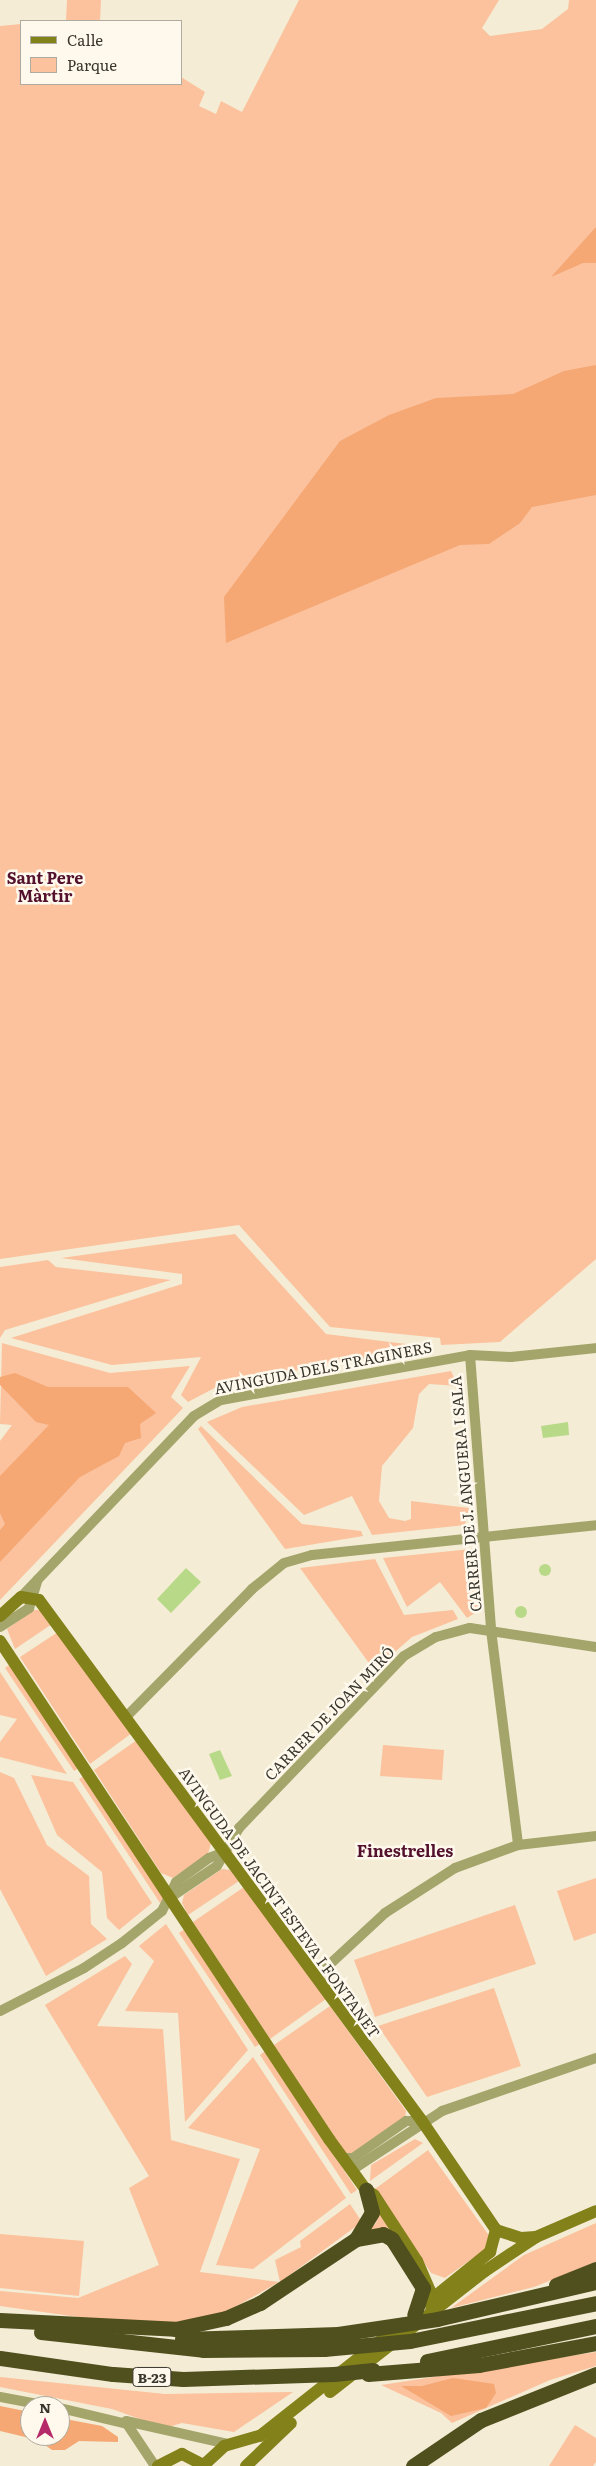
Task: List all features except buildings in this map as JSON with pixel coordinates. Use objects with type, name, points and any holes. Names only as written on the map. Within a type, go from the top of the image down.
[{"type":"highway","points":[[356,2239],[372,2212],[366,2190]]},
{"type":"highway","points":[[0,2320],[92,2327],[175,2330],[203,2325],[260,2303],[356,2239],[383,2234],[392,2239],[423,2288],[414,2315]]},
{"type":"highway","points":[[491,2308],[596,2269]]},
{"type":"highway","points":[[78,2338],[283,2339],[338,2334],[434,2316],[491,2308],[596,2282]]},
{"type":"highway","name":"B-23","points":[[0,2325],[78,2338],[203,2350],[324,2349],[410,2341],[596,2303]]},
{"type":"highway","points":[[371,2372],[485,2351],[596,2326]]},
{"type":"highway","points":[[371,2372],[480,2365],[596,2343]]},
{"type":"highway","name":"B-23","points":[[0,2358],[112,2374],[183,2379],[371,2372]]},
{"type":"highway","points":[[413,2466],[468,2427],[547,2391],[596,2374]]},
{"type":"highway","points":[[547,2391],[596,2378]]},
{"type":"street","name":"AVINGUDA DELS TRAGINERS","points":[[27,1597],[38,1580],[207,1406],[244,1395],[470,1355],[510,1357],[596,1348]]},
{"type":"street","name":"CARRER DE J. ANGUERA I SALA","points":[[470,1355],[491,1630],[518,1845]]},
{"type":"street","points":[[125,1718],[252,1589],[284,1563],[312,1555],[485,1535],[596,1525]]},
{"type":"street","points":[[0,1616],[27,1597]]},
{"type":"street","points":[[0,1627],[25,1613],[27,1597]]},
{"type":"street","name":"AVINGUDA DE JACINT ESTEVA I FONTANET","points":[[27,1597],[125,1718],[225,1852],[422,2121],[496,2230]]},
{"type":"street","name":"CARRER DE JOAN MIRÓ","points":[[0,2011],[84,1968],[156,1915],[171,1897],[182,1877],[225,1852],[239,1828],[404,1656],[436,1637],[470,1628],[596,1647]]},
{"type":"street","points":[[0,1641],[343,2158],[366,2190],[374,2195],[424,2274],[432,2298],[434,2316]]},
{"type":"street","points":[[316,1977],[385,1913],[454,1868],[518,1845],[596,1836]]},
{"type":"street","points":[[352,2170],[422,2121],[596,2058]]},
{"type":"street","points":[[406,2121],[408,2103]]},
{"type":"street","points":[[343,2158],[353,2158],[406,2121],[422,2121]]},
{"type":"street","points":[[246,2466],[256,2452],[536,2237],[596,2211]]},
{"type":"street","points":[[70,2410],[115,2418],[228,2444],[260,2436],[414,2315],[432,2298],[490,2252],[496,2230],[521,2238],[536,2237]]},
{"type":"street","points":[[424,2274],[441,2284],[451,2283]]},
{"type":"street","points":[[0,2397],[20,2401]]},
{"type":"street","points":[[115,2418],[135,2432],[157,2466],[182,2454],[205,2465],[228,2444]]},
{"type":"street","points":[[256,2452],[257,2466]]},
{"type":"green space","points":[[67,0],[101,0],[100,20],[66,20]]},
{"type":"green space","points":[[299,0],[499,0],[482,28],[490,36],[542,29],[568,9],[569,0],[596,0],[596,1259],[500,1342],[441,1345],[440,1338],[330,1327],[239,1225],[0,1259],[0,26],[20,24],[20,85],[182,85],[182,78],[205,92],[199,106],[216,114],[221,101],[242,112]]},
{"type":"green space","points":[[235,1234],[326,1334],[430,1347],[224,1383],[188,1402],[181,1395],[201,1357],[112,1365],[11,1338],[182,1284],[182,1274],[61,1258]]},
{"type":"green space","points":[[48,1260],[56,1267],[171,1280],[5,1330],[0,1338],[0,1267]]},
{"type":"green space","points":[[2,1343],[110,1373],[190,1366],[171,1397],[183,1408],[0,1600],[0,1441],[12,1425],[0,1424]]},
{"type":"green space","points":[[451,1371],[458,1386],[429,1384],[419,1394],[413,1428],[382,1466],[379,1501],[389,1518],[405,1521],[411,1519],[411,1501],[469,1508],[465,1525],[372,1535],[352,1496],[304,1515],[207,1422],[242,1407]]},
{"type":"green space","points":[[201,1426],[302,1524],[361,1531],[363,1536],[285,1549],[198,1429]]},
{"type":"green space","points":[[471,1549],[478,1611],[467,1618],[440,1582],[407,1607],[383,1558]]},
{"type":"green space","points":[[375,1559],[404,1615],[453,1610],[458,1619],[412,1637],[374,1670],[300,1568]]},
{"type":"green space","points":[[34,1610],[41,1610],[52,1624],[15,1649],[7,1629]]},
{"type":"green space","points":[[58,1632],[132,1733],[90,1764],[20,1657]]},
{"type":"green space","points":[[11,1664],[79,1768],[74,1771],[5,1668]]},
{"type":"green space","points":[[0,1672],[67,1774],[0,1757],[0,1742],[17,1719],[0,1715]]},
{"type":"green space","points":[[137,1740],[211,1843],[208,1854],[173,1878],[161,1873],[94,1770]]},
{"type":"green space","points":[[383,1745],[444,1750],[442,1780],[380,1776]]},
{"type":"green space","points":[[0,1772],[14,1778],[47,1845],[89,1876],[91,1924],[107,1939],[46,1976],[0,1889]]},
{"type":"green space","points":[[31,1775],[73,1782],[152,1903],[119,1930],[107,1918],[102,1872],[57,1835]]},
{"type":"green space","points":[[84,1776],[163,1898],[160,1903],[79,1779]]},
{"type":"green space","points":[[222,1869],[230,1870],[239,1881],[188,1915],[182,1903],[184,1895]]},
{"type":"green space","points":[[596,1878],[596,1933],[574,1941],[557,1891]]},
{"type":"green space","points":[[244,1887],[326,1999],[270,2039],[193,1922]]},
{"type":"green space","points":[[515,1905],[536,1964],[375,2017],[354,1960]]},
{"type":"green space","points":[[166,1924],[248,2050],[185,2122],[178,2013],[125,2011],[154,1961],[139,1946]]},
{"type":"green space","points":[[185,1929],[260,2044],[255,2047],[179,1933]]},
{"type":"green space","points":[[125,1956],[132,1964],[97,2026],[163,2029],[171,2140],[240,2159],[200,2272],[279,2282],[228,2311],[196,2320],[157,2324],[121,2323],[0,2306],[0,2291],[78,2298],[159,2265],[129,2188],[149,2176],[45,2005]]},
{"type":"green space","points":[[494,1988],[521,2066],[427,2097],[378,2026]]},
{"type":"green space","points":[[330,2006],[406,2111],[405,2118],[351,2154],[345,2153],[274,2045]]},
{"type":"green space","points":[[265,2051],[357,2190],[351,2194],[260,2055]]},
{"type":"green space","points":[[253,2057],[346,2198],[253,2269],[216,2265],[260,2149],[188,2128]]},
{"type":"green space","points":[[415,2139],[423,2143],[370,2181],[371,2165]]},
{"type":"green space","points":[[428,2150],[490,2237],[490,2246],[445,2278],[431,2273],[375,2189]]},
{"type":"green space","points":[[350,2204],[362,2222],[280,2282],[275,2260],[301,2247],[300,2241]]},
{"type":"green space","points":[[379,2213],[389,2228],[366,2233],[376,2223]]},
{"type":"green space","points":[[596,2223],[596,2262],[534,2287],[451,2308],[524,2255]]},
{"type":"green space","points":[[0,2234],[84,2241],[79,2296],[0,2288]]},
{"type":"green space","points":[[596,2352],[596,2366],[550,2380],[452,2423],[441,2413],[381,2385]]},
{"type":"green space","points":[[0,2377],[165,2394],[293,2392],[234,2432],[182,2423],[165,2428],[112,2409],[70,2401],[70,2396],[46,2396],[0,2387]]},
{"type":"green space","points":[[575,2425],[596,2438],[596,2462],[593,2466],[549,2466]]},
{"type":"shaded area","points":[[596,227],[596,263],[583,263],[551,277]]},
{"type":"shaded area","points":[[596,365],[596,495],[532,507],[520,523],[489,544],[460,545],[226,643],[224,597],[340,441],[389,415],[436,398],[513,394],[564,371]]},
{"type":"shaded area","points":[[15,1373],[48,1387],[128,1387],[156,1413],[140,1424],[141,1438],[125,1443],[119,1456],[80,1477],[0,1562],[0,1530],[5,1524],[0,1513],[0,1476],[49,1425],[36,1422],[0,1385],[0,1377]]},
{"type":"shaded area","points":[[568,1422],[569,1435],[543,1438],[541,1426]]},
{"type":"shaded area","points":[[543,1564],[547,1564],[551,1570],[547,1576],[543,1576],[539,1572],[539,1568]]},
{"type":"shaded area","points":[[186,1568],[201,1582],[171,1613],[157,1599]]},
{"type":"shaded area","points":[[523,1606],[526,1607],[526,1617],[519,1618],[516,1617],[515,1610],[516,1607]]},
{"type":"shaded area","points":[[220,1750],[232,1776],[220,1780],[209,1754]]},
{"type":"shaded area","points":[[453,2378],[494,2384],[496,2393],[486,2408],[451,2416],[401,2386],[422,2386]]},
{"type":"shaded area","points":[[0,2406],[20,2410],[20,2436],[0,2431]]},
{"type":"shaded area","points":[[70,2420],[102,2426],[118,2437],[118,2442],[79,2441],[65,2450],[52,2450],[46,2446],[70,2446]]},
{"type":"district","name":"Sant Pere Màrtir","points":[[45,886]]},
{"type":"district","name":"Finestrelles","points":[[405,1850]]}]
